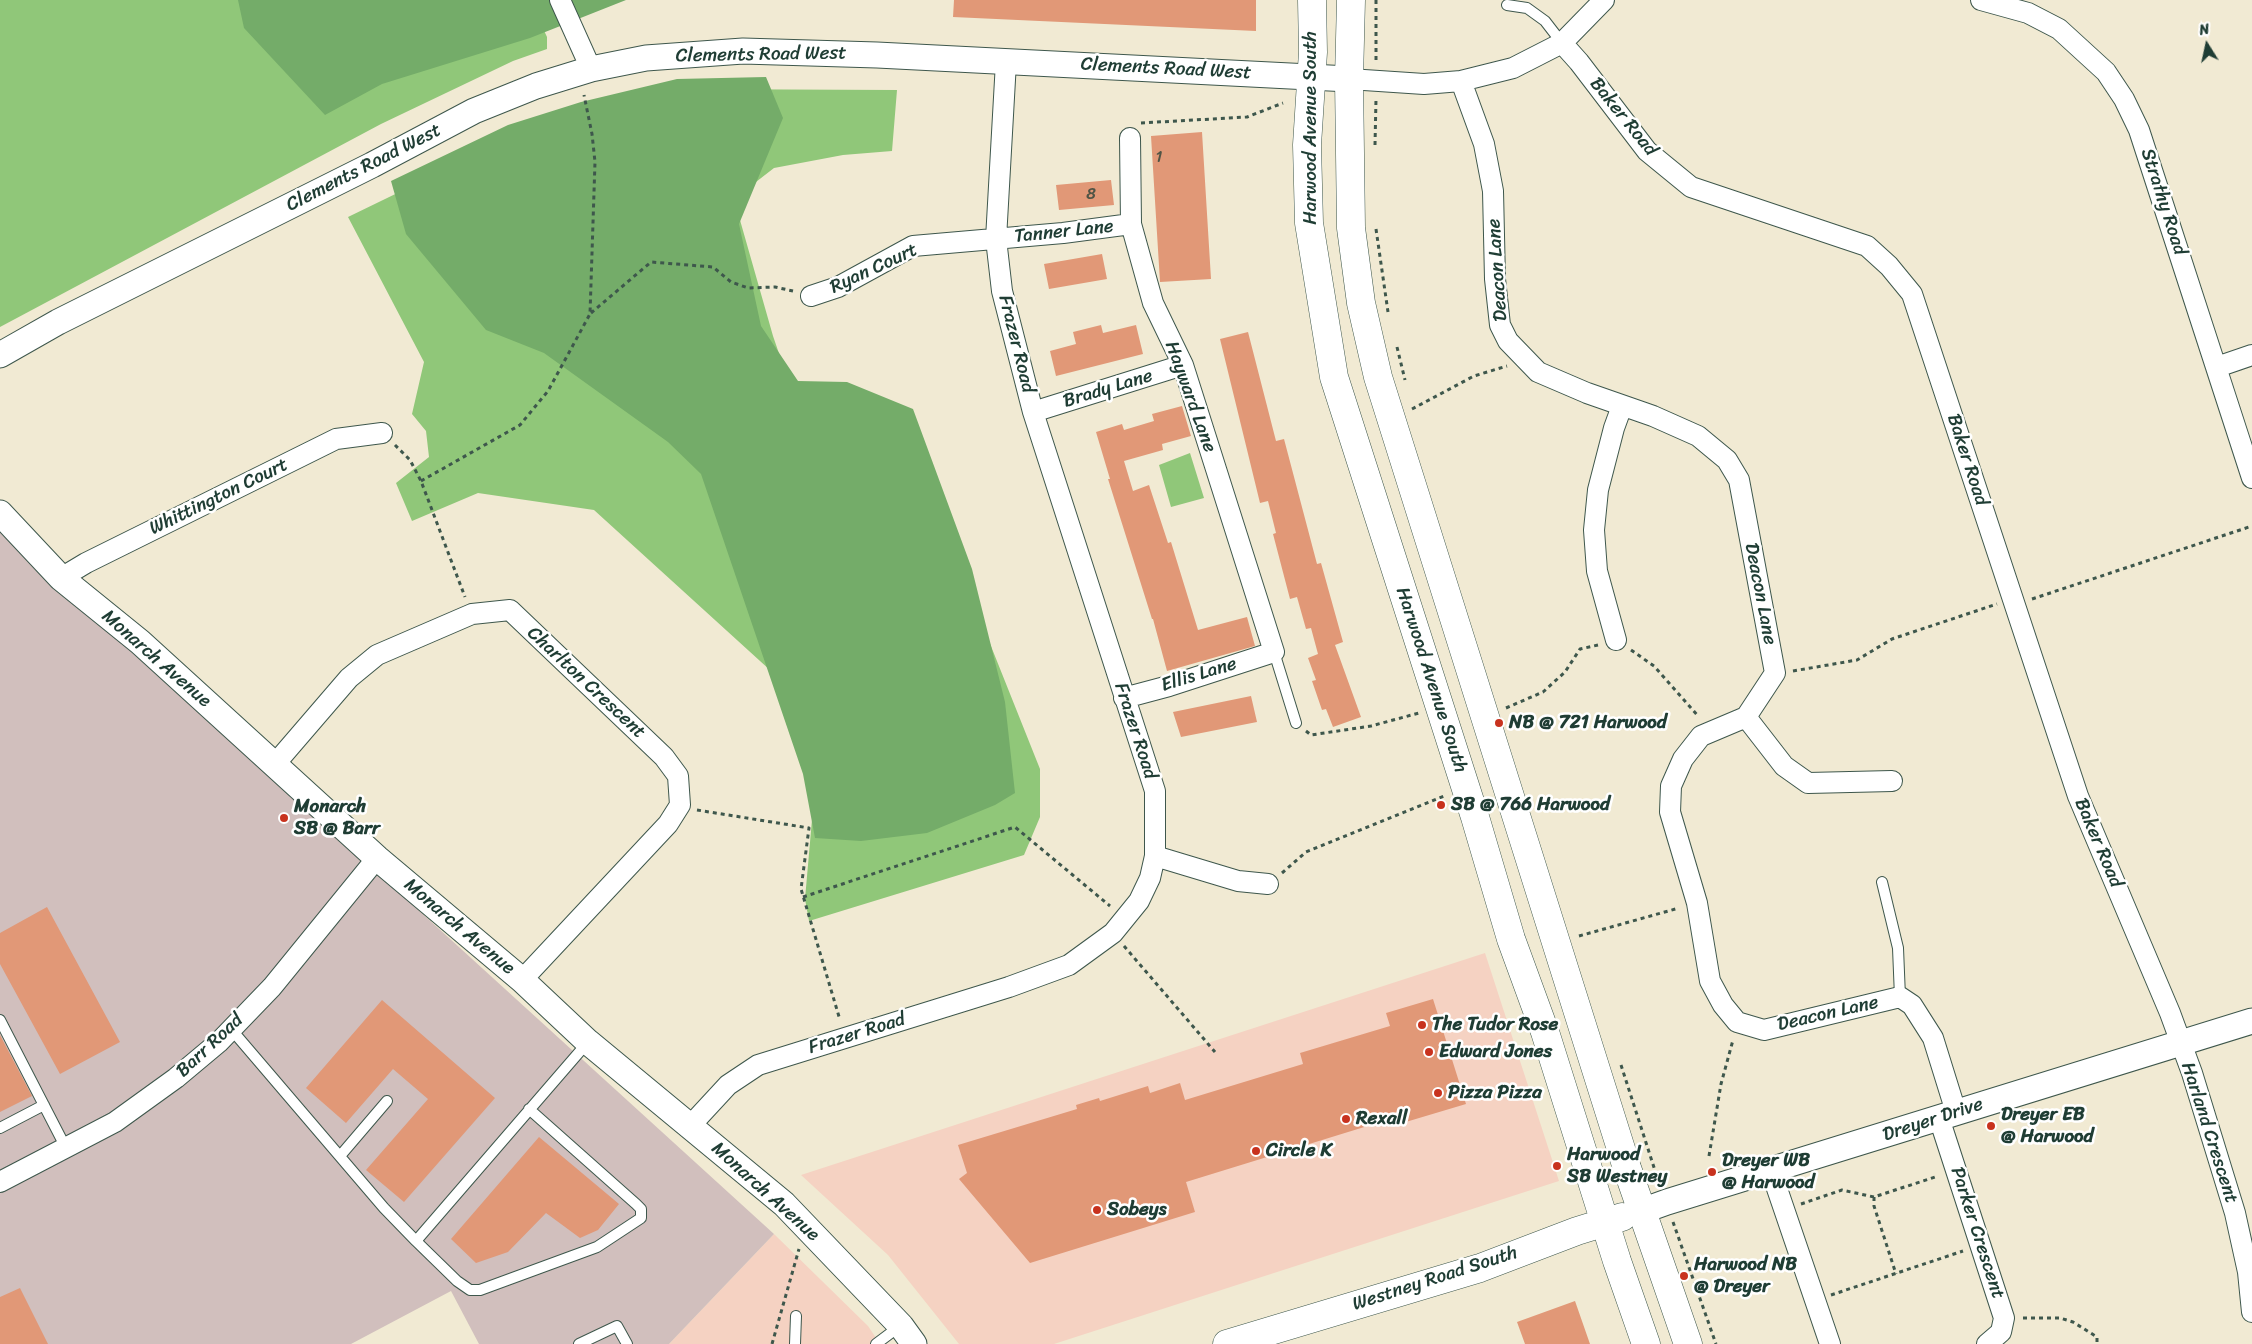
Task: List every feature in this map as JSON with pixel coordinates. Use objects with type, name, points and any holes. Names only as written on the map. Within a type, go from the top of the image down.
[{"type":"main road","name":"Harwood Avenue South","points":[[1312,0],[1312,77],[1307,145],[1309,224],[1334,377],[1467,793],[1511,939],[1548,1042],[1646,1344]]},
{"type":"main road","name":"Harwood Avenue South","points":[[1351,0],[1349,80],[1351,228],[1361,304],[1378,377],[1502,709],[1642,1211],[1688,1344]]},
{"type":"main road","name":"Westney Road South","points":[[1227,1344],[1480,1268],[1605,1222],[1642,1211]]},
{"type":"street","points":[[560,0],[591,69]]},
{"type":"street","points":[[1349,80],[1376,83],[1424,84],[1461,81],[1513,68],[1562,43],[1604,0]]},
{"type":"street","name":"Strathy Road","points":[[1981,0],[2028,13],[2059,29],[2106,72],[2124,99],[2140,130],[2252,478]]},
{"type":"street","name":"Baker Road","points":[[1562,43],[1580,62],[1647,151],[1691,187],[1867,246],[1890,266],[1912,294],[2078,796],[2170,1012],[2180,1043]]},
{"type":"street","name":"Clements Road West","points":[[0,355],[58,322],[372,165],[474,111],[536,86],[591,69],[646,58],[744,51],[877,55],[1349,80]]},
{"type":"street","name":"Frazer Road","points":[[692,1125],[728,1085],[758,1065],[1009,987],[1069,965],[1119,926],[1139,900],[1150,878],[1156,856],[1155,791],[1033,412],[1002,290],[996,239],[1006,62]]},
{"type":"street","name":"Deacon Lane","points":[[1461,81],[1484,144],[1494,191],[1495,279],[1500,324],[1508,341],[1538,372],[1622,406],[1653,416],[1698,436],[1727,460],[1738,480],[1775,673],[1746,717]]},
{"type":"street","name":"Hayward Lane","points":[[1133,132],[1131,224],[1153,303],[1183,365],[1274,652]]},
{"type":"street","name":"Tanner Lane","points":[[996,239],[1131,224]]},
{"type":"street","name":"Ryan Court","points":[[811,296],[838,287],[913,246],[996,239]]},
{"type":"street","points":[[2217,367],[2252,355]]},
{"type":"street","name":"Brady Lane","points":[[1033,412],[1183,365]]},
{"type":"street","points":[[1616,640],[1597,571],[1594,530],[1598,490],[1614,428],[1622,406]]},
{"type":"street","name":"Whittington Court","points":[[61,578],[86,563],[336,439],[382,433]]},
{"type":"street","name":"Monarch Avenue","points":[[0,513],[61,578],[140,642],[377,858],[522,980],[588,1042],[692,1125],[784,1204],[907,1335]]},
{"type":"street","name":"Charlton Crescent","points":[[275,764],[349,678],[376,655],[472,614],[510,610],[664,757],[678,776],[680,805]]},
{"type":"street","name":"Ellis Lane","points":[[1124,698],[1169,686],[1274,652]]},
{"type":"street","points":[[1737,1022],[1723,1005],[1710,981],[1697,903],[1670,812],[1671,786],[1683,759],[1701,736],[1746,717],[1784,766],[1808,783],[1892,781]]},
{"type":"street","points":[[522,980],[668,824],[680,805]]},
{"type":"street","points":[[1156,856],[1238,880],[1268,884]]},
{"type":"street","name":"Barr Road","points":[[0,1182],[115,1122],[176,1078],[231,1029],[272,987],[377,858]]},
{"type":"street","name":"Deacon Lane","points":[[1737,1022],[1764,1030],[1900,997],[1912,1005],[1933,1038],[1947,1115]]},
{"type":"street","name":"Dreyer Drive","points":[[1642,1211],[2252,1021]]},
{"type":"street","name":"Harland Crescent","points":[[2180,1043],[2192,1073],[2235,1213],[2250,1271],[2252,1312]]},
{"type":"street","name":"Parker Crescent","points":[[1947,1115],[1957,1170],[2004,1318],[2001,1332],[1987,1344]]},
{"type":"street","points":[[1770,1170],[1830,1344]]},
{"type":"lane","points":[[1507,4],[1527,8],[1545,21],[1562,43]]},
{"type":"lane","points":[[1274,652],[1296,723]]},
{"type":"lane","name":"Deacon Lane","points":[[1882,882],[1898,948],[1900,997]]},
{"type":"lane","points":[[0,1020],[66,1148]]},
{"type":"lane","points":[[231,1029],[384,1208],[457,1281],[470,1290],[480,1290],[597,1246],[641,1218],[641,1209],[636,1204],[529,1109]]},
{"type":"lane","points":[[416,1241],[588,1042]]},
{"type":"lane","points":[[340,1156],[387,1101]]},
{"type":"lane","points":[[0,1128],[44,1105]]},
{"type":"lane","points":[[795,1344],[796,1316]]},
{"type":"lane","points":[[579,1344],[617,1326],[626,1344]]},
{"type":"lane","points":[[876,1344],[907,1335]]},
{"type":"path","points":[[1376,0],[1377,54]]},
{"type":"path","points":[[584,95],[592,134],[595,162],[590,314]]},
{"type":"path","points":[[1133,132],[1144,122],[1247,117],[1282,103]]},
{"type":"path","points":[[1374,150],[1376,103]]},
{"type":"path","points":[[1376,226],[1389,318]]},
{"type":"path","points":[[421,481],[520,425],[548,391],[590,314],[651,262],[713,267],[731,282],[748,288],[775,287],[811,296]]},
{"type":"path","points":[[1396,345],[1405,382]]},
{"type":"path","points":[[1412,409],[1466,380],[1501,369],[1523,358]]},
{"type":"path","points":[[1410,400],[1415,418]]},
{"type":"path","points":[[382,433],[410,460],[421,481],[472,614]]},
{"type":"path","points":[[1502,709],[1543,692],[1565,672],[1580,649],[1616,640],[1654,666],[1711,731]]},
{"type":"path","points":[[1296,723],[1311,735],[1370,726],[1414,714],[1441,711]]},
{"type":"path","points":[[1268,884],[1306,852],[1441,796],[1467,793]]},
{"type":"path","points":[[680,805],[704,812],[809,828],[801,888],[845,1038]]},
{"type":"path","points":[[803,897],[1015,827],[1119,926],[1215,1052]]},
{"type":"path","points":[[1579,936],[1697,903]]},
{"type":"path","points":[[1576,927],[1582,945]]},
{"type":"path","points":[[1709,1156],[1721,1084],[1737,1022]]},
{"type":"path","points":[[1620,1062],[1654,1169]]},
{"type":"path","points":[[1783,1210],[1842,1190],[1874,1197],[1957,1170]]},
{"type":"path","points":[[1874,1197],[1874,1206],[1896,1274]]},
{"type":"path","points":[[772,1344],[806,1227]]},
{"type":"path","points":[[1678,1234],[1716,1344]]},
{"type":"path","points":[[1814,1301],[1981,1246]]},
{"type":"path","points":[[2004,1318],[2060,1318],[2073,1322],[2097,1337],[2098,1344]]},
{"type":"shaded area","points":[[0,529],[774,1234],[669,1344],[479,1344],[451,1291],[351,1344],[0,1344]]},
{"type":"shaded area","points":[[1485,953],[1559,1181],[1054,1344],[959,1344],[888,1255],[801,1175]]},
{"type":"shaded area","points":[[774,1234],[868,1326],[880,1344],[669,1344]]},
{"type":"green space","points":[[0,0],[530,0],[547,37],[547,49],[513,61],[381,124],[0,327]]},
{"type":"green space","points":[[238,0],[626,0],[530,38],[382,84],[325,115],[244,28]]},
{"type":"green space","points":[[766,77],[783,118],[739,224],[761,326],[798,381],[847,382],[913,409],[972,569],[1005,702],[1015,793],[995,805],[927,833],[861,841],[815,838],[803,774],[701,474],[668,442],[544,353],[486,330],[406,234],[391,181],[508,125],[581,102],[677,79]]},
{"type":"green space","points":[[673,89],[897,90],[892,151],[843,155],[774,168],[734,199],[773,336],[809,441],[896,408],[1040,769],[1040,817],[1024,855],[809,921],[805,899],[817,763],[793,691],[594,510],[478,493],[412,521],[396,483],[429,457],[426,431],[412,414],[424,362],[348,217],[556,116]]},
{"type":"green space","points":[[1190,453],[1204,498],[1171,507],[1159,465]]},
{"type":"building","points":[[954,0],[1256,0],[1256,31],[953,17]]},
{"type":"building","points":[[1202,132],[1211,279],[1160,282],[1151,136]]},
{"type":"building","points":[[1111,180],[1114,205],[1059,210],[1056,185]]},
{"type":"building","points":[[1102,254],[1107,279],[1049,289],[1044,264]]},
{"type":"building","points":[[1101,325],[1103,333],[1136,325],[1143,354],[1056,376],[1050,351],[1076,344],[1073,332]]},
{"type":"building","points":[[1248,332],[1276,441],[1284,439],[1317,564],[1321,563],[1343,642],[1335,645],[1361,717],[1333,727],[1326,709],[1322,710],[1312,681],[1316,680],[1308,658],[1318,654],[1311,628],[1306,629],[1297,597],[1290,599],[1273,534],[1276,533],[1268,501],[1260,503],[1220,339]]},
{"type":"building","points":[[1182,406],[1191,436],[1162,444],[1163,450],[1124,461],[1133,491],[1149,485],[1168,543],[1171,542],[1198,630],[1247,617],[1255,646],[1167,671],[1153,619],[1108,479],[1110,479],[1096,432],[1122,424],[1124,430],[1154,421],[1152,414]]},
{"type":"building","points":[[1251,696],[1257,722],[1181,737],[1173,712]]},
{"type":"building","points":[[47,907],[120,1042],[60,1074],[0,964],[0,933]]},
{"type":"building","points":[[1433,999],[1466,1104],[1389,1127],[1387,1120],[1186,1182],[1195,1212],[1030,1263],[959,1179],[967,1173],[958,1145],[1077,1109],[1076,1105],[1099,1098],[1100,1101],[1148,1086],[1150,1093],[1180,1083],[1185,1100],[1303,1064],[1300,1053],[1390,1026],[1386,1013]]},
{"type":"building","points":[[382,1000],[495,1098],[404,1202],[366,1170],[428,1099],[393,1069],[346,1123],[306,1088]]},
{"type":"building","points":[[0,1035],[32,1096],[0,1112]]},
{"type":"building","points":[[539,1137],[619,1204],[598,1230],[580,1238],[546,1213],[508,1252],[476,1263],[451,1239]]},
{"type":"building","points":[[20,1288],[48,1344],[0,1344],[0,1297]]},
{"type":"building","points":[[1575,1301],[1590,1344],[1525,1344],[1517,1322]]},
{"type":"place","name":"NB @ 721 Harwood","points":[[1499,723]]},
{"type":"place","name":"SB @ 766 Harwood","points":[[1441,805]]},
{"type":"place","name":"Monarch SB @ Barr","points":[[284,818]]},
{"type":"place","name":"The Tudor Rose","points":[[1422,1025]]},
{"type":"place","name":"Edward Jones","points":[[1429,1052]]},
{"type":"place","name":"Pizza Pizza","points":[[1438,1093]]},
{"type":"place","name":"Rexall","points":[[1346,1119]]},
{"type":"place","name":"Dreyer EB @ Harwood","points":[[1991,1126]]},
{"type":"place","name":"Circle K","points":[[1256,1151]]},
{"type":"place","name":"Harwood SB Westney","points":[[1557,1166]]},
{"type":"place","name":"Dreyer WB @ Harwood","points":[[1712,1172]]},
{"type":"place","name":"Sobeys","points":[[1097,1210]]},
{"type":"place","name":"Harwood NB @ Dreyer","points":[[1684,1276]]}]
